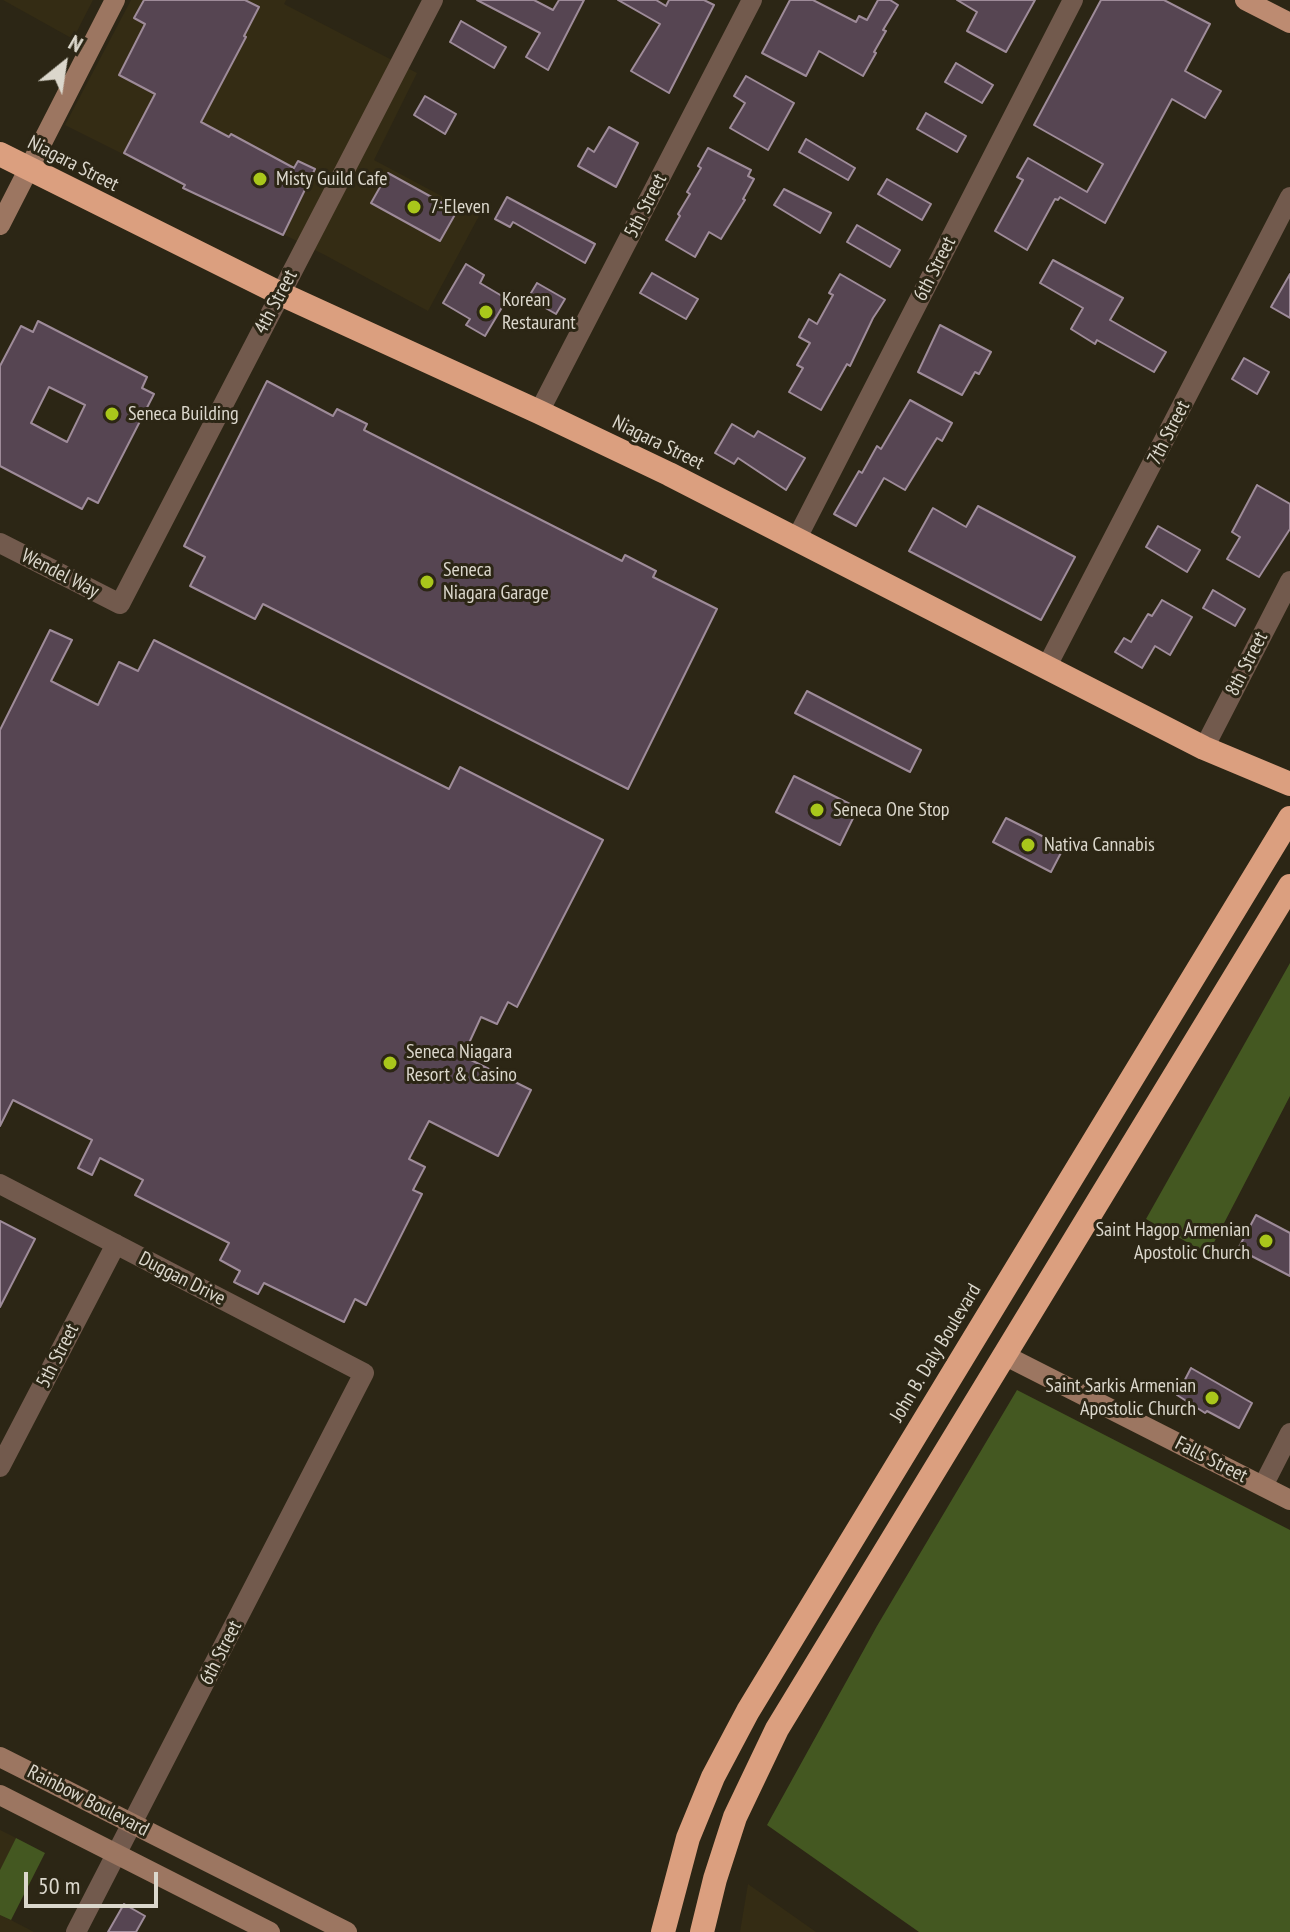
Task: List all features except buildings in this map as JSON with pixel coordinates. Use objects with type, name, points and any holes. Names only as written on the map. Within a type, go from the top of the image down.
[{"type":"highway","name":"Niagara Street","points":[[0,154],[281,294],[539,412],[797,538],[1204,748],[1290,784]]},
{"type":"highway","name":"John B. Daly Boulevard","points":[[663,1932],[688,1838],[713,1777],[748,1711],[1290,818]]},
{"type":"highway","points":[[702,1932],[724,1849],[762,1757],[1290,886]]},
{"type":"main road","points":[[0,225],[115,0]]},
{"type":"main road","points":[[1245,0],[1290,23]]},
{"type":"main road","name":"Falls Street","points":[[1004,1355],[1290,1500]]},
{"type":"main road","name":"Rainbow Boulevard","points":[[0,1757],[347,1932]]},
{"type":"main road","name":"Rainbow Boulevard","points":[[0,1795],[270,1932]]},
{"type":"street","name":"4th Street","points":[[120,604],[433,0]]},
{"type":"street","name":"5th Street","points":[[539,412],[752,0]]},
{"type":"street","name":"6th Street","points":[[797,538],[1073,0]]},
{"type":"street","name":"7th Street","points":[[1046,668],[1290,197]]},
{"type":"street","name":"Wendel Way","points":[[0,543],[120,604]]},
{"type":"street","name":"8th Street","points":[[1204,748],[1290,581]]},
{"type":"street","name":"Duggan Drive","points":[[0,1184],[364,1373]]},
{"type":"street","name":"5th Street","points":[[0,1467],[116,1244]]},
{"type":"street","name":"6th Street","points":[[76,1932],[364,1373]]},
{"type":"street","points":[[1263,1486],[1290,1433]]},
{"type":"shaded area","points":[[3,0],[93,0],[73,39]]},
{"type":"shaded area","points":[[131,0],[286,0],[284,4],[417,73],[374,160],[479,216],[428,311],[323,254],[65,125]]},
{"type":"shaded area","points":[[0,1830],[16,1838],[0,1870]]},
{"type":"shaded area","points":[[748,1884],[816,1932],[740,1932]]},
{"type":"shaded area","points":[[0,1915],[11,1920],[34,1932],[0,1932]]},
{"type":"green space","points":[[1290,963],[1290,1096],[1208,1254],[1146,1219]]},
{"type":"green space","points":[[1017,1390],[1290,1530],[1290,1932],[919,1932],[767,1825],[877,1626]]},
{"type":"green space","points":[[16,1838],[45,1853],[11,1920],[0,1915],[0,1870]]},
{"type":"place","name":"Misty Guild Cafe","points":[[260,179]]},
{"type":"place","name":"7-Eleven","points":[[414,207]]},
{"type":"place","name":"Korean Restaurant","points":[[486,312]]},
{"type":"place","name":"Seneca Building","points":[[112,414]]},
{"type":"place","name":"Seneca Niagara Garage","points":[[427,582]]},
{"type":"place","name":"Seneca One Stop","points":[[817,810]]},
{"type":"place","name":"Nativa Cannabis","points":[[1028,845]]},
{"type":"place","name":"Seneca Niagara Resort & Casino","points":[[390,1063]]},
{"type":"place","name":"Saint Hagop Armenian Apostolic Church","points":[[1266,1241]]},
{"type":"place","name":"Saint Sarkis Armenian Apostolic Church","points":[[1212,1398]]}]
